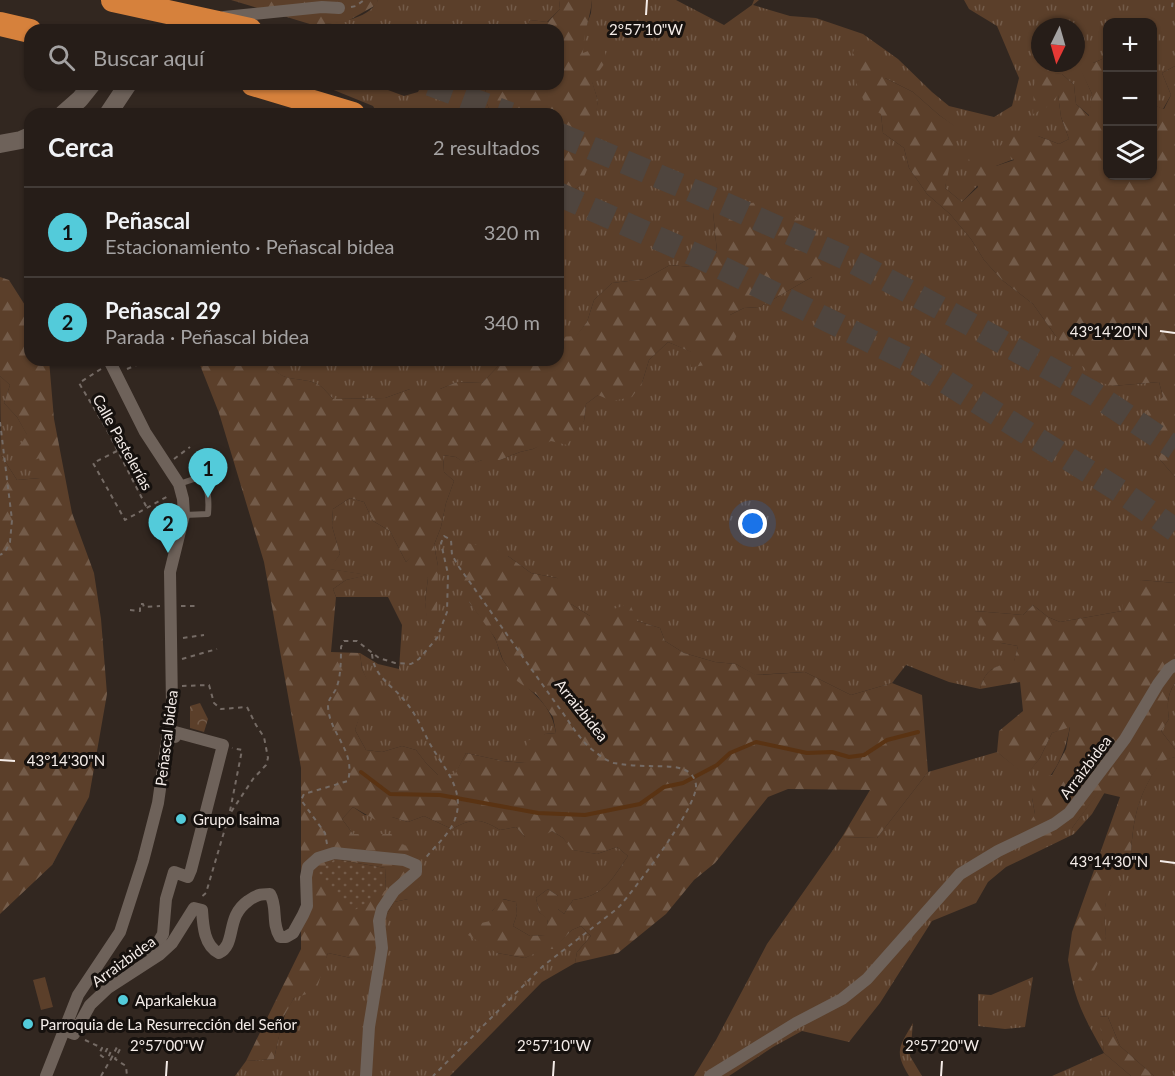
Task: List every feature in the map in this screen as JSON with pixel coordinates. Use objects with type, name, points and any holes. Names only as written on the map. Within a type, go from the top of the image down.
[{"type":"highway","points":[[113,0],[222,24]]},
{"type":"highway","points":[[0,24],[24,30]]},
{"type":"highway","points":[[273,90],[333,108]]},
{"type":"street","points":[[194,24],[226,17],[339,8]]},
{"type":"street","points":[[70,108],[87,90]]},
{"type":"street","points":[[112,108],[124,90]]},
{"type":"street","points":[[0,144],[24,139]]},
{"type":"street","name":"Peñascal bidea","points":[[46,1076],[69,1032],[78,995],[120,932],[151,834],[169,736],[173,689],[175,606],[170,572],[184,516],[183,499],[179,484],[145,432],[109,366]]},
{"type":"street","name":"Arraizbidea","points":[[710,1076],[796,1023],[842,999],[867,979],[960,874],[998,851],[1054,824],[1069,813],[1125,739],[1158,684],[1169,669],[1175,665]]},
{"type":"street","points":[[152,953],[163,934],[166,899],[174,872],[188,877],[191,870],[223,745],[176,732],[175,737],[169,736]]},
{"type":"street","points":[[327,854],[404,860],[416,865],[416,872],[394,891],[382,909],[379,921],[382,948],[369,1028],[366,1076]]},
{"type":"street","name":"Arraizbidea","points":[[69,1032],[90,1005],[108,988],[159,955],[172,943],[194,908],[202,910],[203,931],[214,951],[219,953],[225,950],[229,942],[236,912],[258,894],[270,894],[274,900],[275,930],[279,937],[286,937],[293,933],[307,906],[308,867],[327,854]]},
{"type":"lane","points":[[179,484],[200,477],[207,490],[208,514],[184,516]]},
{"type":"path","points":[[339,8],[356,6],[363,0]]},
{"type":"path","points":[[1172,7],[1173,0]]},
{"type":"path","name":"Calle Pastelerías","points":[[103,366],[79,383],[147,507]]},
{"type":"path","points":[[128,369],[135,366]]},
{"type":"path","points":[[0,422],[12,520],[10,542],[5,552],[0,555]]},
{"type":"path","points":[[174,459],[190,447]]},
{"type":"path","points":[[117,451],[93,463],[124,520],[170,495]]},
{"type":"path","name":"Arraizbidea","points":[[327,854],[325,833],[301,800],[304,794],[348,781],[350,774],[348,753],[337,735],[328,707],[336,688],[341,647],[344,641],[357,641],[362,642],[372,654],[395,663],[411,664],[419,659],[437,638],[447,612],[448,574],[441,543],[444,536],[451,540],[452,555],[459,567],[592,750],[611,762],[649,766],[670,765],[685,770],[693,777],[696,785],[695,793],[674,832],[618,908],[543,966],[433,1076]]},
{"type":"path","points":[[130,610],[140,610],[140,604],[144,604],[144,607],[196,606]]},
{"type":"path","points":[[182,638],[204,635]]},
{"type":"path","points":[[185,658],[217,649]]},
{"type":"path","points":[[372,654],[373,665],[379,677],[405,701],[445,765],[454,784],[458,802],[456,818],[447,836],[429,853],[416,872]]},
{"type":"path","points":[[182,686],[209,685],[211,697],[221,709],[248,707],[264,737],[268,758],[266,765],[253,779],[230,814]]},
{"type":"path","points":[[199,899],[206,893],[230,814],[242,750]]},
{"type":"path","points":[[69,1032],[102,1048],[99,1054],[103,1057],[107,1049],[111,1051],[108,1058],[111,1059]]},
{"type":"path","points":[[101,1076],[117,1047],[120,1049],[115,1059],[126,1066],[127,1076]]},
{"type":"green space","points":[[231,0],[378,0],[376,5],[346,22],[310,24]]},
{"type":"green space","points":[[378,0],[559,0],[560,9],[547,22],[530,20],[528,24],[322,24],[359,17],[373,7]]},
{"type":"green space","points":[[559,0],[592,0],[583,53],[603,45],[607,60],[592,81],[598,101],[589,165],[580,186],[564,195],[564,108],[489,108],[484,96],[486,90],[564,90],[564,24],[528,24],[530,20],[548,22],[560,9]]},
{"type":"green space","points":[[592,0],[676,0],[724,25],[752,5],[754,0],[759,0],[753,5],[790,16],[816,18],[863,34],[898,59],[949,106],[994,117],[1012,106],[1019,78],[997,26],[969,9],[964,0],[1175,0],[1175,66],[1162,73],[1171,95],[1163,109],[1157,107],[1157,18],[1103,18],[1103,59],[1093,63],[1085,63],[1085,18],[1031,18],[1031,72],[1040,72],[1058,94],[1061,117],[1069,139],[1059,144],[1038,136],[1014,159],[996,166],[962,202],[945,188],[954,126],[913,92],[885,78],[881,114],[883,133],[904,148],[909,168],[927,194],[950,214],[1002,280],[1033,304],[1055,335],[1112,386],[1159,382],[1163,397],[1156,455],[1175,477],[1175,583],[1141,580],[1122,611],[1060,622],[1048,617],[1033,605],[1023,615],[975,611],[1001,643],[1018,646],[1014,662],[1001,665],[988,673],[980,689],[949,682],[906,665],[892,683],[851,695],[805,672],[755,675],[736,664],[715,662],[684,653],[665,641],[660,628],[637,621],[590,616],[571,604],[557,578],[531,573],[508,556],[469,602],[496,640],[501,657],[512,673],[542,702],[548,711],[556,733],[545,734],[525,763],[466,753],[455,775],[438,775],[416,750],[402,746],[382,752],[366,750],[355,730],[369,685],[362,669],[360,653],[378,664],[399,669],[402,625],[388,597],[336,597],[333,589],[346,580],[367,575],[329,569],[340,554],[332,526],[333,509],[350,498],[364,502],[373,521],[390,531],[406,562],[413,555],[428,578],[425,602],[428,623],[438,566],[434,545],[454,481],[444,472],[443,455],[456,457],[468,465],[482,460],[500,460],[533,449],[584,421],[586,404],[598,395],[642,383],[649,360],[668,342],[692,352],[730,315],[744,308],[760,307],[812,277],[713,212],[717,252],[691,267],[670,265],[645,279],[612,283],[594,300],[587,322],[576,337],[564,337],[564,195],[580,186],[598,101],[583,54],[583,35],[591,13]]},
{"type":"green space","points":[[854,49],[876,58],[885,78],[913,92],[955,126],[954,145],[945,188],[962,202],[978,187],[968,160],[982,150],[996,166],[1014,160],[1000,147],[1010,132],[1038,136],[1059,144],[1069,139],[1061,117],[1058,95],[1047,107],[1033,114],[1034,85],[1040,72],[1062,74],[1074,85],[1076,104],[1089,116],[1092,94],[1081,72],[1085,72],[1085,63],[1093,63],[1103,59],[1103,180],[1157,180],[1157,106],[1164,109],[1171,95],[1162,73],[1175,66],[1175,477],[1156,455],[1146,411],[1163,397],[1159,382],[1112,386],[1096,381],[1055,335],[1033,304],[1002,280],[950,214],[927,194],[909,168],[904,148],[883,133],[881,114],[866,106],[849,66]]},
{"type":"green space","points":[[1040,72],[1082,72],[1092,94],[1090,116],[1076,104],[1074,85],[1062,74]]},
{"type":"green space","points":[[334,90],[388,90],[404,96],[419,90],[486,90],[484,96],[489,108],[374,108]]},
{"type":"green space","points":[[756,202],[783,210],[815,227],[825,261],[812,277],[760,307],[744,308],[730,315],[739,330],[731,347],[722,358],[710,364],[691,367],[691,352],[668,342],[649,360],[642,383],[632,397],[612,401],[598,395],[586,404],[584,421],[567,445],[551,441],[500,460],[482,460],[468,466],[456,457],[443,455],[444,472],[454,481],[434,545],[438,566],[437,615],[427,623],[425,602],[428,578],[416,573],[413,556],[406,562],[390,531],[373,521],[364,502],[350,498],[333,509],[332,526],[340,554],[330,569],[369,575],[346,580],[333,589],[336,597],[331,652],[360,653],[362,669],[380,705],[377,718],[360,716],[355,730],[366,750],[382,752],[402,746],[416,750],[438,775],[455,774],[466,753],[525,763],[527,741],[545,734],[556,733],[553,717],[537,695],[517,681],[503,660],[495,638],[469,602],[459,581],[466,543],[490,547],[508,556],[531,573],[557,578],[571,585],[571,604],[590,616],[630,604],[637,621],[660,628],[665,641],[684,653],[715,662],[736,664],[756,675],[805,672],[851,695],[892,683],[922,695],[928,772],[877,838],[842,837],[870,790],[788,789],[768,797],[715,863],[694,880],[666,914],[618,953],[575,963],[577,952],[591,936],[581,926],[572,930],[553,949],[544,949],[525,958],[497,953],[468,935],[477,924],[490,921],[492,911],[502,899],[516,902],[517,914],[513,926],[530,936],[545,935],[548,920],[539,912],[536,898],[548,889],[558,896],[558,909],[564,914],[573,900],[600,891],[611,880],[628,856],[617,847],[597,854],[572,850],[563,838],[552,831],[538,839],[525,837],[516,827],[500,830],[487,823],[476,821],[452,829],[424,816],[408,822],[392,817],[379,822],[353,807],[342,819],[353,834],[396,834],[403,845],[422,848],[417,862],[426,880],[408,899],[394,902],[380,926],[373,952],[351,958],[328,953],[316,991],[294,998],[283,1018],[274,1059],[246,1061],[301,949],[301,768],[264,562],[219,413],[200,366],[273,366],[278,373],[284,376],[319,385],[333,399],[385,398],[410,389],[440,389],[457,382],[482,383],[498,366],[564,366],[564,337],[576,336],[587,322],[594,300],[612,283],[645,279],[670,265],[691,267],[717,252],[713,212]],"holes":[[[335,859],[385,868],[386,890],[319,873]]]},
{"type":"green space","points":[[0,277],[9,280],[24,304],[24,366],[50,366],[54,419],[72,513],[94,573],[101,619],[107,694],[89,797],[52,865],[0,914],[0,428],[1,455],[17,480],[40,478],[40,458],[22,464],[15,452],[27,435],[17,417],[4,403],[10,385],[0,376]]},
{"type":"green space","points":[[273,366],[498,366],[482,383],[457,382],[440,389],[410,389],[385,398],[333,399],[319,385],[283,376]]},
{"type":"green space","points":[[0,376],[10,385],[4,403],[17,417],[40,457],[40,478],[17,480],[1,455]]},
{"type":"green space","points":[[1141,580],[1175,583],[1175,683],[1168,700],[1169,719],[1161,731],[1175,749],[1175,757],[1162,761],[1143,794],[1133,828],[1131,855],[1116,874],[1107,896],[1106,937],[1097,965],[1089,981],[1072,980],[1068,960],[1072,932],[1120,797],[1099,792],[1072,828],[1034,842],[1027,827],[1035,814],[1032,798],[1033,780],[1052,775],[1066,749],[1070,727],[1052,733],[1040,758],[1026,776],[997,752],[999,731],[1023,711],[1020,682],[980,689],[988,672],[1014,661],[1018,646],[982,636],[975,611],[1023,615],[1033,605],[1048,617],[1060,622],[1122,611],[1124,587]]},
{"type":"green space","points":[[1175,683],[1175,749],[1161,731],[1169,719],[1168,700]]},
{"type":"green space","points":[[200,703],[208,719],[204,732],[190,728],[190,706]]},
{"type":"green space","points":[[1070,726],[1065,748],[1057,765],[1032,798],[1035,814],[1072,828],[1099,791],[1105,792],[1092,814],[1074,834],[1006,867],[988,882],[976,903],[932,921],[880,1003],[849,1042],[802,1031],[729,1076],[694,1076],[716,1040],[767,944],[842,837],[877,838],[928,772],[997,752],[1026,775],[1040,758],[1052,733]]},
{"type":"green space","points":[[1175,757],[1175,1076],[1154,1076],[1120,1046],[1108,1017],[1100,1016],[1104,1053],[1089,1027],[1072,980],[1089,980],[1106,937],[1104,915],[1107,893],[1117,869],[1131,855],[1133,828],[1143,794],[1162,760]]},
{"type":"green space","points":[[353,807],[365,815],[392,817],[408,822],[424,816],[452,829],[476,821],[487,823],[500,830],[516,827],[525,837],[552,831],[563,838],[573,850],[597,854],[617,847],[628,856],[606,886],[592,895],[573,900],[564,914],[558,909],[558,896],[548,889],[536,898],[539,912],[548,919],[546,935],[530,936],[513,926],[517,914],[516,902],[503,899],[492,911],[497,953],[525,958],[544,948],[553,948],[572,930],[581,926],[591,936],[577,952],[575,963],[542,982],[450,1076],[235,1076],[246,1061],[274,1059],[281,1027],[290,1004],[318,973],[328,953],[351,958],[380,926],[394,902],[408,899],[403,845],[374,835],[353,834],[342,819]]},
{"type":"green space","points":[[335,859],[385,868],[386,890],[355,910],[330,891],[318,872]]},
{"type":"green space","points":[[45,977],[53,1007],[41,1010],[33,980]]},
{"type":"green space","points":[[1033,977],[1025,1027],[1005,1029],[978,1026],[978,994],[991,995]]},
{"type":"green space","points":[[1099,1016],[1108,1017],[1120,1046],[1154,1076],[1131,1076],[1104,1053]]},
{"type":"green space","points":[[913,1023],[910,1056],[922,1076],[909,1076],[901,1061],[900,1049]]},
{"type":"green space","points":[[1104,1053],[1131,1076],[1052,1076]]},
{"type":"waterway","points":[[361,772],[390,794],[440,795],[538,813],[585,815],[640,804],[664,787],[683,783],[717,765],[730,753],[756,742],[807,753],[832,752],[849,757],[864,755],[887,740],[918,732]]},
{"type":"tunnel","points":[[446,90],[494,108]]},
{"type":"tunnel","points":[[564,137],[848,259],[1093,393],[1175,448]]},
{"type":"tunnel","points":[[564,197],[700,257],[917,364],[1123,493],[1175,530]]},
{"type":"place","name":"Peñascal","points":[[208,498]]},
{"type":"place","name":"Peñascal 29","points":[[168,553]]},
{"type":"place","name":"Grupo Isaima","points":[[181,819]]},
{"type":"place","name":"Aparkalekua","points":[[123,1000]]},
{"type":"place","name":"Parroquia de La Resurrección del Señor","points":[[28,1024]]}]
